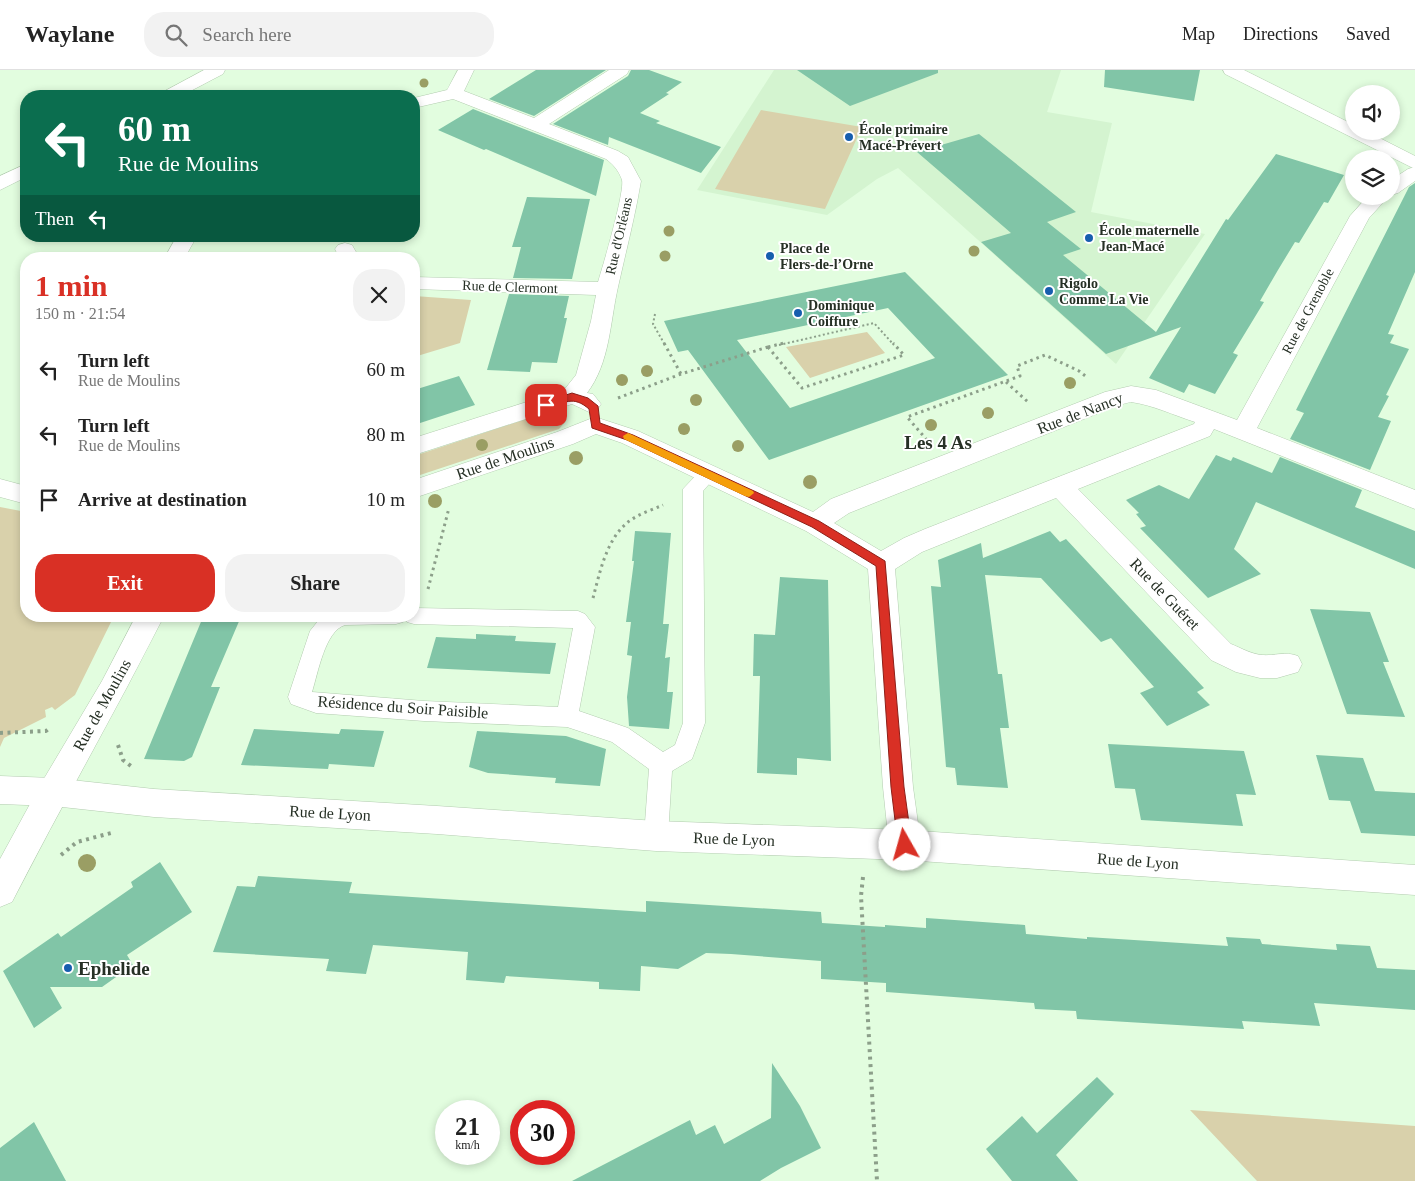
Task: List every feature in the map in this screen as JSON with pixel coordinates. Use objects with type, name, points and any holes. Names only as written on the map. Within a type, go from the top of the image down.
[{"type":"street","points":[[180,90],[217,70]]},
{"type":"street","points":[[420,102],[454,93],[466,70]]},
{"type":"street","points":[[535,125],[621,70]]},
{"type":"street","points":[[1231,70],[1415,163]]},
{"type":"street","name":"Rue d'Orléans","points":[[454,93],[612,155],[620,161],[632,181],[624,223],[607,289],[602,321],[587,377],[572,396]]},
{"type":"street","points":[[0,184],[20,173]]},
{"type":"street","points":[[1400,182],[1415,173]]},
{"type":"street","name":"Rue de Grenoble","points":[[1243,431],[1360,216],[1369,205]]},
{"type":"street","name":"Rue de Clermont","points":[[420,283],[607,289]]},
{"type":"street","name":"Rue de Nancy","points":[[816,524],[840,506],[1113,398],[1131,394],[1156,398],[1177,408],[1243,431]]},
{"type":"street","points":[[420,445],[572,396],[584,400],[595,417],[701,482],[816,524],[881,564]]},
{"type":"street","name":"Rue de Moulins","points":[[420,487],[565,438],[595,417]]},
{"type":"street","points":[[881,564],[913,545],[1202,430],[1209,418]]},
{"type":"street","points":[[1243,431],[1415,500]]},
{"type":"street","name":"Rue de Guéret","points":[[1060,486],[1221,652],[1251,666],[1267,668],[1288,664]]},
{"type":"street","points":[[0,488],[20,492]]},
{"type":"street","points":[[881,564],[898,787],[905,845]]},
{"type":"street","name":"Rue de Moulins","points":[[0,891],[53,792],[98,715],[147,622]]},
{"type":"street","name":"Rue de Lyon","points":[[0,790],[53,792],[154,803],[437,820],[656,836],[905,845],[1415,880]]},
{"type":"lane","points":[[656,836],[661,765],[684,752],[694,722],[692,597],[701,482]]},
{"type":"lane","points":[[421,616],[578,620],[584,627],[567,717]]},
{"type":"lane","name":"Résidence du Soir Paisible","points":[[330,622],[321,630],[299,697],[316,703],[326,704],[424,711],[567,717],[620,735],[649,754],[661,765]]},
{"type":"path","points":[[655,314],[653,324],[681,374]]},
{"type":"path","points":[[595,417],[681,374],[768,347],[874,323],[904,355],[802,388],[768,347]]},
{"type":"path","points":[[950,464],[907,417],[1020,376],[1017,366],[1045,355],[1079,371],[1094,382]]},
{"type":"path","points":[[421,616],[453,492],[446,478]]},
{"type":"path","points":[[584,627],[600,571],[613,540],[628,521],[701,482]]},
{"type":"path","points":[[0,733],[46,731],[72,714],[98,715]]},
{"type":"path","points":[[118,742],[123,760],[138,771]]},
{"type":"path","points":[[57,860],[68,846],[93,837],[112,833]]},
{"type":"path","points":[[865,844],[861,896],[876,1181]]},
{"type":"shaded area","points":[[774,70],[1061,70],[1047,112],[1112,123],[1091,212],[1205,234],[1116,364],[898,168],[877,179],[827,215],[697,190]]},
{"type":"shaded area","points":[[761,110],[862,127],[825,209],[715,189]]},
{"type":"shaded area","points":[[420,296],[471,300],[460,343],[420,355]]},
{"type":"shaded area","points":[[867,332],[885,353],[810,378],[786,347]]},
{"type":"shaded area","points":[[554,412],[561,415],[566,421],[559,429],[420,475],[420,454],[535,416]]},
{"type":"shaded area","points":[[0,507],[20,511],[20,622],[111,622],[75,695],[55,710],[52,707],[45,710],[46,717],[4,738],[0,747]]},
{"type":"shaded area","points":[[1190,1110],[1415,1126],[1415,1181],[1257,1181]]},
{"type":"building","points":[[536,70],[606,70],[534,116],[489,99]]},
{"type":"building","points":[[631,70],[649,70],[682,82],[666,93],[669,94],[640,113],[660,121],[656,123],[721,147],[701,173],[609,137],[608,145],[553,124],[628,76]]},
{"type":"building","points":[[797,70],[938,70],[938,73],[850,106]]},
{"type":"building","points":[[1105,70],[1200,70],[1194,101],[1104,87]]},
{"type":"building","points":[[473,109],[604,160],[596,196],[438,130]]},
{"type":"building","points":[[979,134],[1076,212],[1047,222],[1081,249],[1063,255],[1156,332],[1226,219],[1228,220],[1276,154],[1344,175],[1328,203],[1324,202],[1299,243],[1295,242],[1278,270],[1260,301],[1264,302],[1233,353],[1238,355],[1215,394],[1189,384],[1184,393],[1149,378],[1181,327],[1106,354],[981,242],[1011,233],[917,152]]},
{"type":"building","points":[[1415,183],[1415,272],[1388,334],[1394,335],[1390,343],[1409,349],[1386,395],[1389,396],[1378,417],[1391,421],[1370,470],[1290,439],[1304,413],[1296,410],[1409,187]]},
{"type":"building","points":[[527,197],[590,199],[572,279],[513,278],[521,247],[512,247]]},
{"type":"building","points":[[905,272],[1008,375],[769,460],[688,350],[678,352],[664,321]],"holes":[[[888,308],[935,358],[790,408],[737,340]]]},
{"type":"building","points":[[509,294],[569,296],[564,318],[567,318],[557,363],[532,362],[530,372],[487,370]]},
{"type":"building","points":[[459,376],[475,405],[420,423],[420,388]]},
{"type":"building","points":[[1216,455],[1231,461],[1233,457],[1272,473],[1280,457],[1362,490],[1355,507],[1415,531],[1415,569],[1256,502],[1234,549],[1261,574],[1208,598],[1140,528],[1146,526],[1136,514],[1139,513],[1126,500],[1159,485],[1189,499]]},
{"type":"building","points":[[635,531],[671,533],[663,624],[669,624],[665,658],[670,657],[667,692],[673,692],[669,729],[629,726],[627,697],[632,656],[627,655],[631,622],[626,622],[634,561],[632,561]]},
{"type":"building","points":[[1050,531],[1060,542],[1066,539],[1204,688],[1197,692],[1210,705],[1167,726],[1140,693],[1154,687],[1111,638],[1101,642],[1041,578],[985,575],[998,674],[1002,674],[1009,728],[1000,728],[1008,788],[957,785],[955,768],[946,767],[931,586],[941,587],[938,560],[981,543],[983,558]]},
{"type":"building","points":[[780,577],[828,580],[831,761],[797,758],[797,775],[757,773],[760,676],[753,676],[754,634],[775,635]]},
{"type":"building","points":[[1310,609],[1370,612],[1389,662],[1383,662],[1405,717],[1347,714]]},
{"type":"building","points":[[201,622],[239,622],[211,687],[220,687],[192,757],[184,761],[144,759]]},
{"type":"building","points":[[476,634],[516,636],[515,641],[556,643],[550,674],[427,668],[436,637],[476,639]]},
{"type":"building","points":[[254,729],[339,734],[341,729],[384,731],[374,767],[329,764],[328,769],[241,765]]},
{"type":"building","points":[[477,731],[566,736],[606,749],[600,786],[555,783],[556,778],[488,773],[469,767]]},
{"type":"building","points":[[1108,744],[1244,751],[1256,795],[1236,794],[1243,826],[1141,820],[1135,789],[1115,788]]},
{"type":"building","points":[[1316,755],[1363,758],[1375,791],[1415,793],[1415,836],[1361,833],[1350,801],[1329,800]]},
{"type":"building","name":"Ephelide","points":[[160,862],[192,912],[127,955],[133,965],[102,987],[50,987],[62,1008],[34,1028],[3,971],[58,933],[61,937],[133,887],[131,882]]},
{"type":"building","points":[[258,876],[352,882],[349,893],[646,912],[646,901],[821,912],[822,923],[885,927],[885,925],[926,928],[926,918],[1025,925],[1026,934],[1087,939],[1087,937],[1228,946],[1226,937],[1260,939],[1262,944],[1337,950],[1336,944],[1370,946],[1377,968],[1415,970],[1415,1010],[1314,1003],[1320,1026],[1242,1021],[1244,1029],[1077,1019],[1076,1011],[1035,1009],[1034,1003],[886,992],[886,983],[821,979],[821,961],[731,954],[706,953],[678,969],[641,966],[640,991],[599,989],[599,982],[506,976],[504,983],[466,980],[468,952],[373,945],[366,974],[326,971],[329,959],[213,952],[237,886],[255,887]]},
{"type":"building","points":[[772,1063],[800,1106],[821,1148],[760,1181],[572,1181],[690,1120],[696,1135],[715,1125],[724,1144],[771,1118]]},
{"type":"building","points":[[1097,1077],[1114,1094],[1056,1155],[1078,1181],[1012,1181],[986,1149],[1022,1116],[1037,1133]]},
{"type":"building","points":[[34,1122],[66,1181],[0,1181],[0,1148]]},
{"type":"slow traffic","points":[[628,436],[749,493]]},
{"type":"place","name":"École primaire Macé-Prévert","points":[[849,137]]},
{"type":"place","name":"École maternelle Jean-Macé","points":[[1089,238]]},
{"type":"place","name":"Place de Flers-de-l’Orne","points":[[770,256]]},
{"type":"place","name":"Rigolo Comme La Vie","points":[[1049,291]]},
{"type":"place","name":"Dominique Coiffure","points":[[798,313]]},
{"type":"place","name":"Ephelide","points":[[68,968]]},
{"type":"district","name":"Les 4 As","points":[[938,442]]},
{"type":"route","points":[[546,405],[572,396],[584,400],[594,408],[595,425],[630,437],[816,524],[881,564],[898,787],[905,845]]}]
